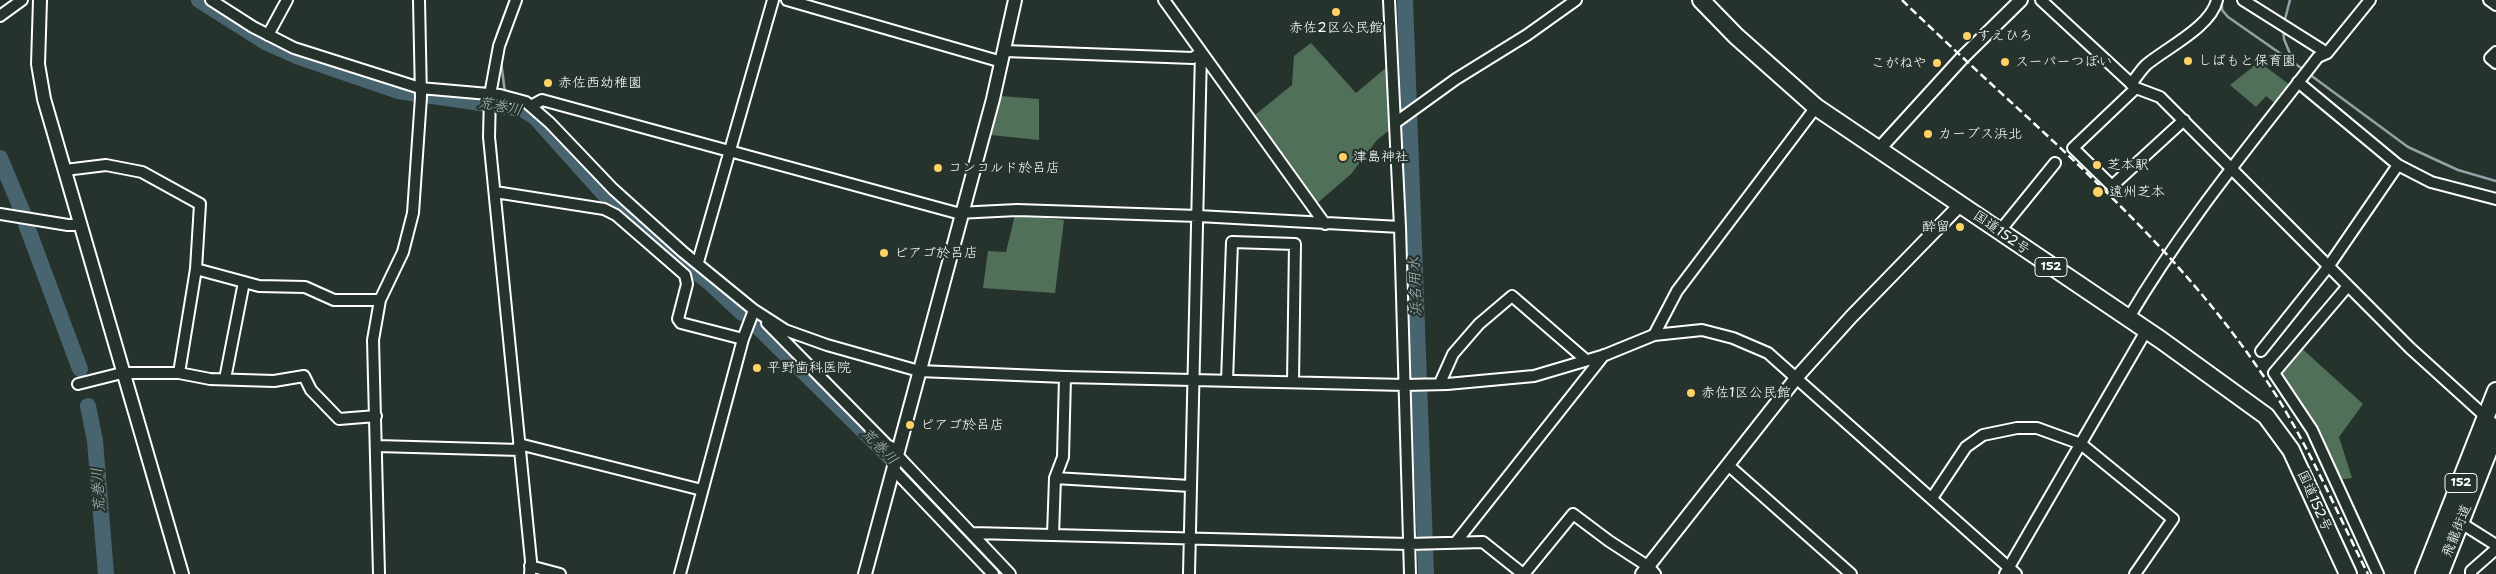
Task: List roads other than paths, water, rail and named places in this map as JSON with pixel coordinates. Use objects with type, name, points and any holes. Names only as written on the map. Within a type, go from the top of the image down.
[{"type":"highway","name":"国道152号","points":[[1701,0],[1736,36],[1816,107],[1880,148],[1999,232],[2128,318],[2266,416],[2277,428],[2291,450],[2348,574]]},
{"type":"highway","name":"飛龍街道","points":[[2424,574],[2491,422],[2496,391]]},
{"type":"highway","name":"飛龍街道","points":[[2440,574],[2496,432]]},
{"type":"street","points":[[0,16],[22,0]]},
{"type":"street","points":[[40,0],[38,64],[44,99],[65,170],[78,225],[182,574]]},
{"type":"street","points":[[211,0],[268,35],[294,48],[420,92],[513,97],[531,106],[613,189],[758,313],[887,445],[896,460],[993,574]]},
{"type":"street","points":[[268,35],[287,0]]},
{"type":"street","points":[[379,574],[378,446],[374,340],[380,300],[403,252],[413,213],[420,92],[419,0]]},
{"type":"street","points":[[516,0],[499,46],[490,95],[489,137],[530,570],[560,574]]},
{"type":"street","points":[[698,262],[773,0]]},
{"type":"street","points":[[787,0],[1003,56],[1193,58],[1201,52]]},
{"type":"street","points":[[865,574],[1003,56],[1015,0]]},
{"type":"street","points":[[1164,0],[1325,224]]},
{"type":"street","points":[[1389,0],[1399,121],[1400,227],[1412,544],[1410,574]]},
{"type":"street","points":[[1399,121],[1456,79],[1527,35],[1576,0]]},
{"type":"street","points":[[1880,148],[1962,58],[2021,0]]},
{"type":"street","points":[[2041,0],[2134,86],[2160,97],[2347,287],[2491,422]]},
{"type":"street","points":[[2184,120],[2112,186],[2073,148],[2134,86],[2147,64],[2182,40],[2214,11],[2217,0]]},
{"type":"street","points":[[2243,0],[2327,53]]},
{"type":"street","points":[[2128,318],[2178,238],[2318,57],[2327,53],[2370,0]]},
{"type":"street","points":[[2489,0],[2496,5]]},
{"type":"street","points":[[1189,574],[1190,486],[1195,380],[1201,52]]},
{"type":"street","points":[[2496,52],[2490,58],[2496,63]]},
{"type":"street","points":[[2299,81],[2398,165],[2431,182],[2496,199]]},
{"type":"street","points":[[531,106],[542,100],[957,213],[1017,210],[1198,216],[1400,227]]},
{"type":"street","points":[[1654,335],[1677,291],[1816,107]]},
{"type":"street","points":[[1999,232],[2055,163]]},
{"type":"street","points":[[65,170],[106,165],[142,172],[200,204],[196,269],[179,373]]},
{"type":"street","points":[[2261,350],[2328,267],[2398,165]]},
{"type":"street","points":[[495,192],[596,207],[616,215],[685,275],[687,284],[678,318],[680,323],[743,339]]},
{"type":"street","points":[[973,533],[1412,544],[1483,542],[1523,574],[1573,514],[1649,572],[1728,465],[1797,377],[1851,317],[1961,204]]},
{"type":"street","points":[[0,214],[78,225]]},
{"type":"street","points":[[1227,381],[1232,242],[1295,244],[1293,382]]},
{"type":"street","points":[[196,269],[259,286],[304,287],[334,300],[380,300]]},
{"type":"street","points":[[224,379],[244,282]]},
{"type":"street","points":[[2347,287],[2274,373],[2312,430],[2378,574]]},
{"type":"street","points":[[1440,383],[1453,354],[1479,324],[1512,296],[1586,360]]},
{"type":"street","points":[[680,574],[743,339],[758,313]]},
{"type":"street","points":[[758,313],[785,330],[800,336],[919,371],[1065,377],[1407,385],[1534,376],[1604,355],[1654,335],[1702,330],[1733,338],[1768,354],[1797,377],[1932,498],[2010,572],[2146,331]]},
{"type":"street","points":[[1456,542],[1604,355]]},
{"type":"street","points":[[78,384],[122,373],[179,373],[224,379],[274,381],[304,376],[312,390],[339,419],[376,416]]},
{"type":"street","points":[[1053,535],[1055,478],[1063,457],[1065,377]]},
{"type":"street","points":[[1932,498],[1966,447],[1983,435],[2017,428],[2036,428],[2081,444],[2173,519],[2135,574]]},
{"type":"street","points":[[378,446],[519,447],[702,490]]},
{"type":"street","points":[[896,460],[973,533],[1010,574]]},
{"type":"street","points":[[1728,465],[1851,574]]},
{"type":"street","points":[[1055,478],[1190,486]]},
{"type":"street","points":[[2461,523],[2496,545]]},
{"type":"street","points":[[2471,574],[2471,570],[2496,549]]},
{"type":"waterway","name":"荒巻川","points":[[199,0],[267,43],[299,57],[398,91],[522,109],[535,117],[603,193],[650,237],[710,283],[742,313]]},
{"type":"waterway","points":[[497,38],[510,0]]},
{"type":"waterway","name":"浜名用水","points":[[1405,0],[1426,574]]},
{"type":"waterway","points":[[2222,0],[2222,10],[2228,17],[2304,70]]},
{"type":"waterway","points":[[2284,23],[2290,0]]},
{"type":"waterway","points":[[2283,28],[2284,39],[2293,61]]},
{"type":"waterway","points":[[501,61],[505,93]]},
{"type":"waterway","points":[[2309,74],[2408,147],[2458,170],[2496,181]]},
{"type":"waterway","name":"荒巻川","points":[[0,158],[23,213]]},
{"type":"waterway","name":"荒巻川","points":[[26,224],[80,369]]},
{"type":"waterway","name":"荒巻川","points":[[754,323],[900,467],[1001,574]]},
{"type":"waterway","name":"荒巻川","points":[[88,406],[95,441],[106,574]]},
{"type":"railway","points":[[1902,0],[2090,176],[2180,269],[2222,319],[2260,371],[2291,420],[2368,574]]},
{"type":"place","name":"赤佐2区公民館","points":[[1336,12]]},
{"type":"place","name":"すえひろ","points":[[1967,36]]},
{"type":"place","name":"しばもと保育園","points":[[2188,61]]},
{"type":"place","name":"スーパーつぼい","points":[[2005,62]]},
{"type":"place","name":"こがねや","points":[[1937,63]]},
{"type":"place","name":"赤佐西幼稚園","points":[[548,83]]},
{"type":"place","name":"カーブス浜北","points":[[1928,134]]},
{"type":"place","name":"津島神社","points":[[1343,157]]},
{"type":"place","name":"芝本駅","points":[[2097,165]]},
{"type":"place","name":"コンコルド於呂店","points":[[938,168]]},
{"type":"place","name":"遠州芝本","points":[[2098,192]]},
{"type":"place","name":"酔留","points":[[1960,227]]},
{"type":"place","name":"ビアゴ於呂店","points":[[884,253]]},
{"type":"place","name":"平野歯科医院","points":[[757,368]]},
{"type":"place","name":"赤佐1区公民館","points":[[1691,393]]},
{"type":"place","name":"ピアゴ於呂店","points":[[910,425]]}]
